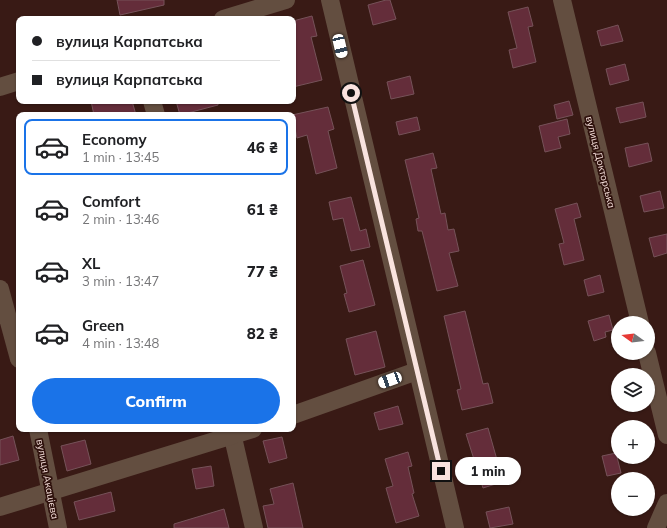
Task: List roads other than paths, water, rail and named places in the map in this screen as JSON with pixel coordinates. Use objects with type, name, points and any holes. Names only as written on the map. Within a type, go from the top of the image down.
[{"type":"street","points":[[233,16],[286,0]]},
{"type":"street","points":[[330,0],[455,528]]},
{"type":"street","name":"вулиця Докторська","points":[[562,0],[638,316]]},
{"type":"street","points":[[0,87],[16,82]]},
{"type":"street","points":[[0,289],[16,348]]},
{"type":"street","points":[[649,360],[667,435]]},
{"type":"street","points":[[296,414],[417,371]]},
{"type":"street","name":"вулиця Акацієва","points":[[39,432],[58,528]]},
{"type":"street","points":[[0,507],[50,493],[232,433],[254,528]]},
{"type":"street","points":[[656,528],[667,503]]}]
